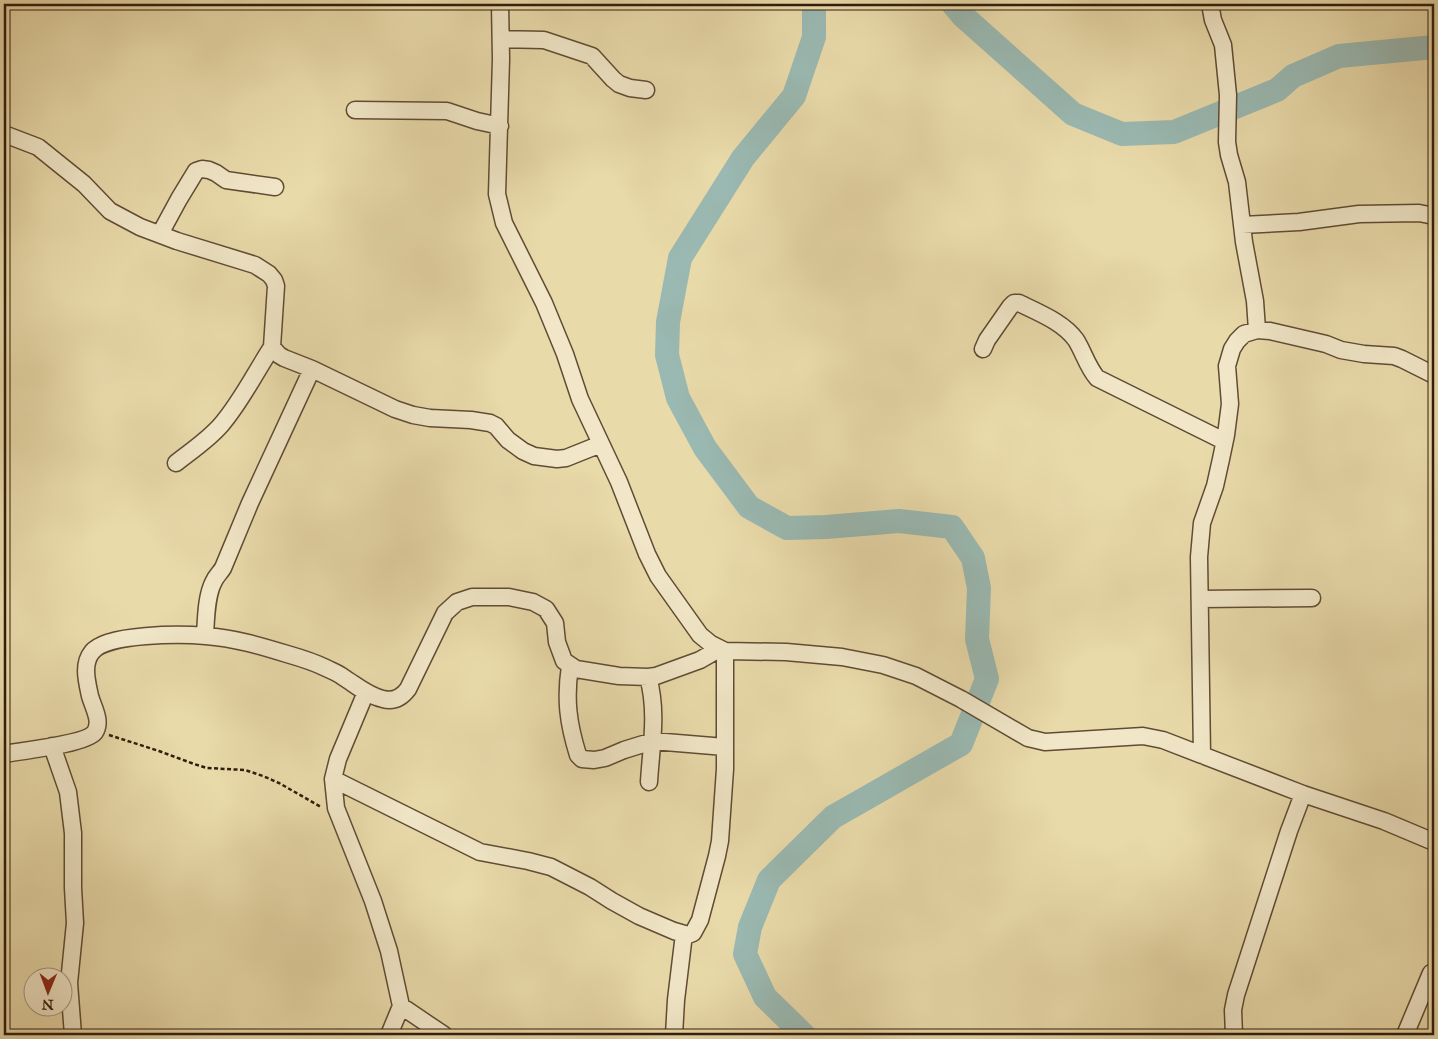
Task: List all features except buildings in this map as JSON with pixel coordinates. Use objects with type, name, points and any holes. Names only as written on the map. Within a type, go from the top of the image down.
[{"type":"street","points":[[500,4],[500,126],[497,194],[504,223],[544,303],[565,354],[580,399],[619,482],[647,554],[658,576],[700,635],[722,650]]},
{"type":"street","points":[[1210,4],[1213,20],[1222,45],[1228,95],[1227,142],[1237,182],[1258,330]]},
{"type":"street","points":[[501,39],[544,40],[592,56],[612,79],[619,84],[630,88],[646,90]]},
{"type":"street","points":[[356,110],[447,111],[500,126]]},
{"type":"street","points":[[4,134],[38,147],[84,184],[110,211],[140,227],[255,265],[269,274],[274,280],[276,286],[272,347],[221,425],[206,440],[176,463]]},
{"type":"street","points":[[160,234],[196,171],[202,169],[209,170],[216,172],[226,180],[275,187]]},
{"type":"street","points":[[1242,225],[1308,221],[1359,214],[1419,213],[1434,216]]},
{"type":"street","points":[[983,348],[1010,307],[1014,303],[1019,303],[1059,324],[1076,340],[1090,370],[1097,378],[1224,441]]},
{"type":"street","points":[[1202,755],[1199,557],[1202,524],[1215,486],[1230,404],[1227,366],[1232,349],[1244,334],[1258,330],[1284,333],[1341,350],[1394,356],[1434,375]]},
{"type":"street","points":[[272,347],[284,358],[413,415],[490,423],[496,426],[508,440],[534,456],[566,458],[601,444]]},
{"type":"street","points":[[205,636],[208,600],[214,581],[223,568],[250,503],[312,370]]},
{"type":"street","points":[[4,754],[84,739],[95,732],[97,726],[96,712],[90,697],[86,670],[92,652],[99,646],[111,641],[132,637],[168,635],[231,639],[317,664],[342,676],[366,692],[382,699],[392,700],[404,694],[408,688],[445,614],[457,602],[472,597],[509,597],[533,602],[546,610],[555,623],[557,642],[564,661],[576,669],[619,676],[656,676],[722,650],[786,652],[842,657],[883,665],[916,676],[961,699],[1020,734],[1036,740],[1045,742],[1143,736],[1163,740],[1303,794],[1384,821],[1434,842]]},
{"type":"street","points":[[1200,599],[1312,598]]},
{"type":"street","points":[[333,779],[480,852],[551,867],[590,886],[639,916],[688,935],[693,933],[700,920],[720,840],[725,747],[722,650]]},
{"type":"street","points":[[570,666],[567,696],[569,718],[578,755],[582,759],[594,760],[605,758],[653,741],[725,747]]},
{"type":"street","points":[[648,677],[653,711],[653,741],[649,782]]},
{"type":"street","points":[[366,692],[338,759],[333,779],[336,808],[373,901],[389,951],[401,1006],[389,1035]]},
{"type":"street","points":[[52,746],[68,792],[73,833],[75,923],[69,984],[73,1035]]},
{"type":"street","points":[[1234,1035],[1233,1010],[1236,995],[1303,794]]},
{"type":"street","points":[[674,1035],[684,934]]},
{"type":"street","points":[[1405,1035],[1431,973]]},
{"type":"street","points":[[401,1006],[444,1035]]},
{"type":"path","points":[[95,732],[159,751],[206,768],[245,770],[263,776],[311,801],[340,819]]},
{"type":"waterway","points":[[804,1035],[765,997],[745,954],[750,927],[769,880],[833,817],[961,744],[987,679],[977,639],[979,588],[973,558],[952,527],[899,521],[787,528],[749,507],[705,448],[678,398],[667,355],[668,322],[680,258],[743,158],[794,96],[814,37],[814,4]]},
{"type":"waterway","points":[[953,4],[963,16],[1073,114],[1122,134],[1174,132],[1277,90],[1293,76],[1339,56],[1434,47]]}]
